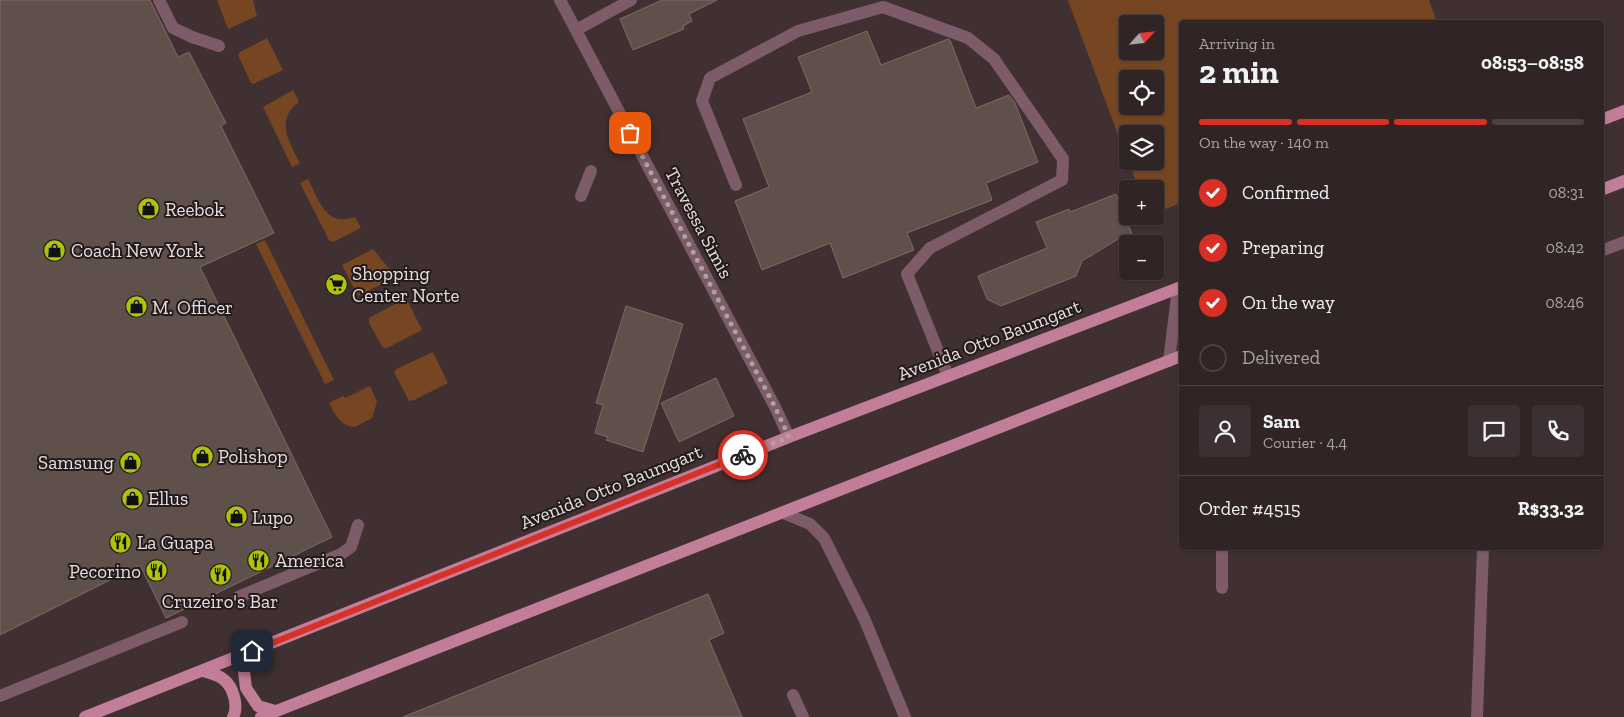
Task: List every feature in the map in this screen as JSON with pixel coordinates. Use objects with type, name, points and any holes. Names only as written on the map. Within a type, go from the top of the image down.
[{"type":"main road","points":[[1604,119],[1624,112]]},
{"type":"main road","points":[[1604,189],[1624,181]]},
{"type":"main road","name":"Avenida Otto Baumgart","points":[[85,717],[789,437],[1179,288]]},
{"type":"main road","points":[[261,717],[1179,357]]},
{"type":"main road","points":[[252,651],[244,672],[246,688],[258,706],[275,712]]},
{"type":"main road","points":[[203,670],[223,679],[233,693],[235,713],[233,717]]},
{"type":"street","points":[[159,0],[173,28],[219,46]]},
{"type":"street","name":"Travessa Simis","points":[[560,0],[771,398],[789,437]]},
{"type":"street","points":[[576,30],[631,0]]},
{"type":"street","points":[[736,185],[702,101],[710,78],[798,31],[883,6],[968,38],[994,59],[1063,159],[1062,180],[930,248],[907,274],[948,376]]},
{"type":"street","points":[[581,196],[591,171]]},
{"type":"street","points":[[1604,250],[1624,242]]},
{"type":"street","points":[[1169,362],[1179,288]]},
{"type":"street","points":[[783,513],[810,524],[824,538],[864,618],[905,717]]},
{"type":"street","points":[[238,597],[341,554],[351,547],[358,525]]},
{"type":"street","points":[[1222,550],[1222,588]]},
{"type":"street","points":[[1477,717],[1484,550]]},
{"type":"street","points":[[0,696],[182,622]]},
{"type":"street","points":[[793,695],[803,717]]},
{"type":"shaded area","points":[[217,0],[253,0],[257,16],[228,29]]},
{"type":"shaded area","points":[[1068,0],[1429,0],[1436,20],[1179,20],[1179,204],[1164,210],[1164,180],[1135,180],[1132,170],[1164,170],[1164,125],[1119,125],[1119,137]]},
{"type":"shaded area","points":[[267,38],[283,70],[253,84],[238,55],[240,52]]},
{"type":"shaded area","points":[[293,90],[299,102],[291,109],[287,117],[286,132],[300,164],[292,167],[263,107]]},
{"type":"shaded area","points":[[308,179],[328,214],[341,219],[355,217],[361,228],[335,241],[329,240],[300,183]]},
{"type":"shaded area","points":[[265,240],[334,380],[325,384],[256,244]]},
{"type":"shaded area","points":[[373,249],[396,277],[358,296],[342,265]]},
{"type":"shaded area","points":[[406,298],[422,330],[387,348],[383,348],[369,323],[369,318]]},
{"type":"shaded area","points":[[433,352],[448,383],[409,401],[394,372],[396,369]]},
{"type":"shaded area","points":[[370,386],[377,402],[372,418],[355,427],[346,425],[336,416],[329,403],[343,396],[345,398]]},
{"type":"building","points":[[0,0],[150,0],[178,57],[189,52],[226,123],[221,126],[274,233],[200,267],[332,537],[166,618],[140,565],[0,635]]},
{"type":"building","points":[[662,0],[717,0],[689,14],[692,21],[683,26],[684,29],[633,50],[620,19]]},
{"type":"building","points":[[867,31],[881,65],[948,39],[950,40],[976,108],[1009,95],[1015,103],[1038,162],[986,183],[992,200],[907,233],[914,250],[843,278],[830,243],[762,270],[735,201],[769,187],[743,119],[812,92],[798,57]]},
{"type":"building","points":[[1116,194],[1119,202],[1119,225],[1128,225],[1132,234],[1119,235],[1119,239],[1082,261],[1076,276],[1001,306],[987,299],[978,276],[1047,248],[1036,222],[1069,209],[1070,212]]},
{"type":"building","points":[[626,306],[683,324],[643,452],[606,440],[608,437],[595,433],[603,405],[596,403]]},
{"type":"building","points":[[716,378],[734,416],[679,442],[661,403]]},
{"type":"building","points":[[708,594],[724,633],[709,640],[742,717],[403,717]]},
{"type":"way so far","points":[[630,133],[789,437],[743,455]]},
{"type":"place","name":"Reebok","points":[[149,209]]},
{"type":"place","name":"Coach New York","points":[[55,250]]},
{"type":"place","name":"Shopping Center Norte","points":[[336,284]]},
{"type":"place","name":"M. Officer","points":[[136,307]]},
{"type":"place","name":"Polishop","points":[[202,456]]},
{"type":"place","name":"Samsung","points":[[130,462]]},
{"type":"place","name":"Ellus","points":[[132,498]]},
{"type":"place","name":"Lupo","points":[[236,517]]},
{"type":"place","name":"La Guapa","points":[[121,542]]},
{"type":"place","name":"America","points":[[259,560]]},
{"type":"place","name":"Pecorino","points":[[157,571]]},
{"type":"place","name":"Cruzeiro's Bar","points":[[220,575]]},
{"type":"route","points":[[252,651],[743,455]]}]
